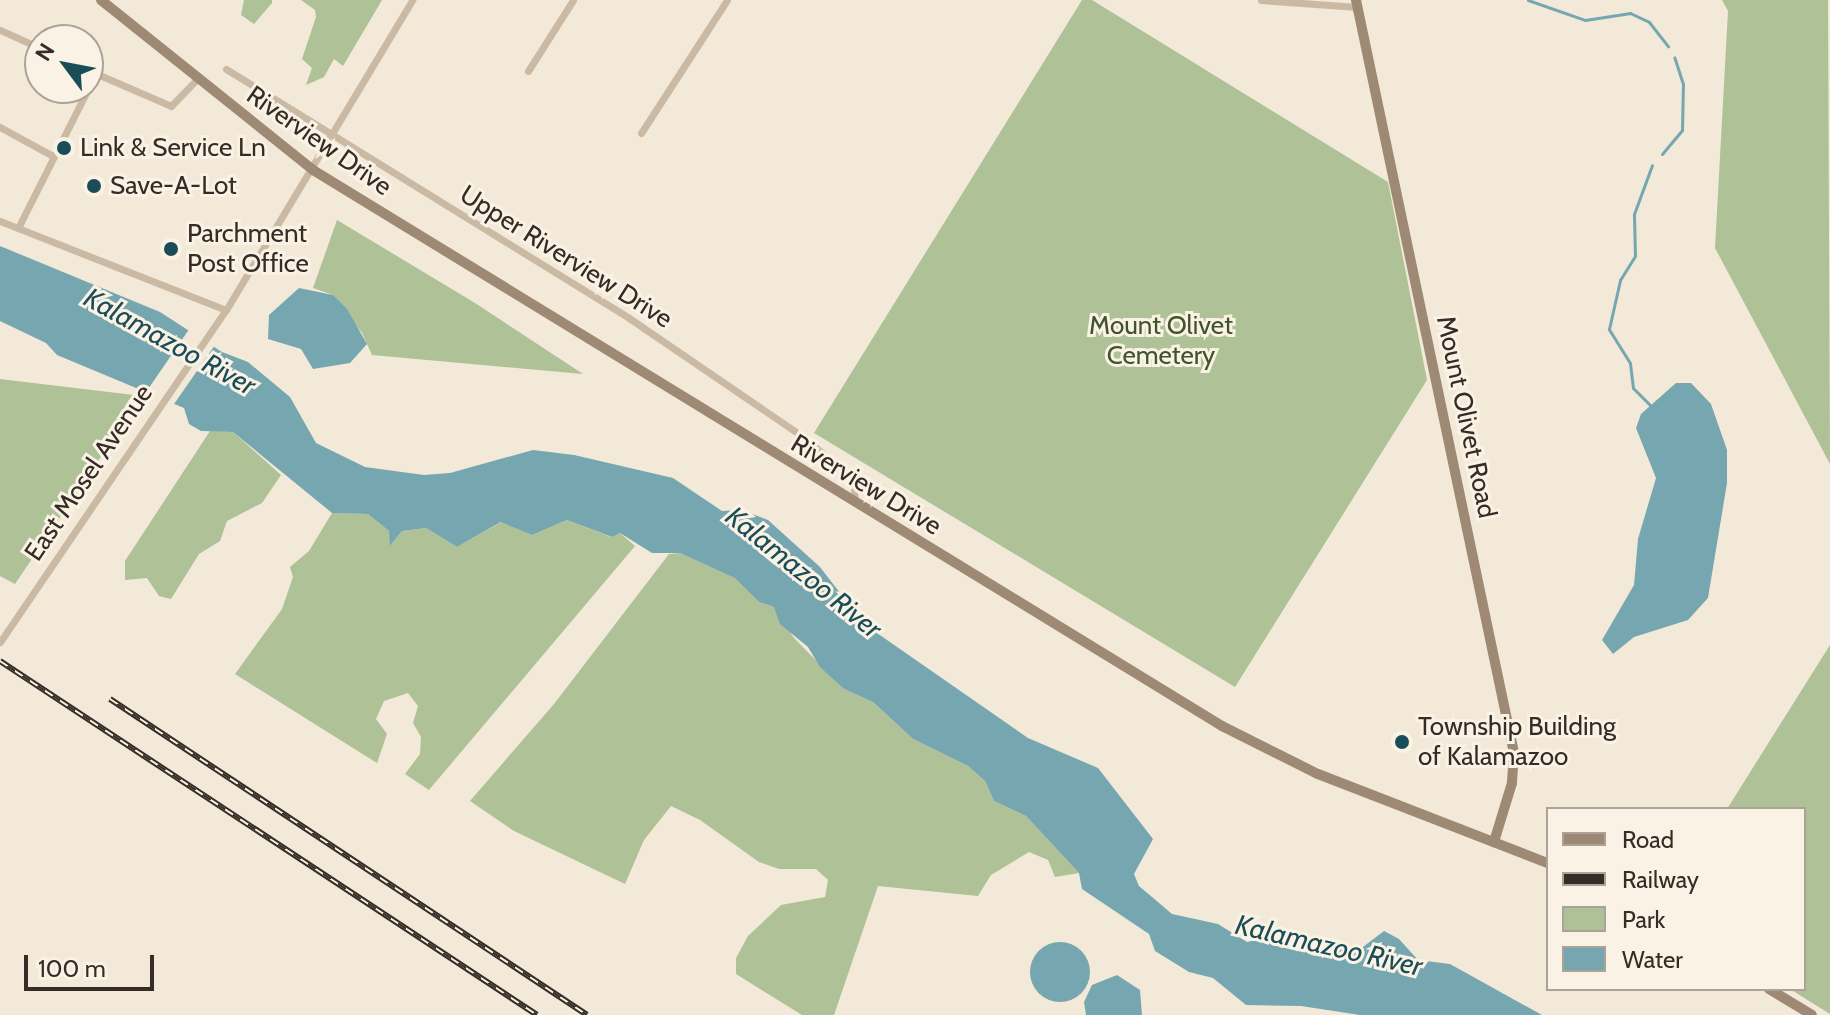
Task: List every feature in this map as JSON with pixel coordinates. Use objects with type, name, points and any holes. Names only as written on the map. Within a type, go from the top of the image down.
[{"type":"street","name":"Riverview Drive","points":[[101,0],[313,170],[855,505],[1260,746],[1357,791],[1546,862]]},
{"type":"street","name":"East Mosel Avenue","points":[[0,642],[226,310],[313,170],[412,0]]},
{"type":"street","points":[[528,71],[573,0]]},
{"type":"street","points":[[641,133],[727,0]]},
{"type":"street","points":[[1261,0],[1356,4]]},
{"type":"street","name":"Mount Olivet Road","points":[[1356,4],[1514,753],[1512,783],[1494,842]]},
{"type":"street","points":[[0,30],[24,41]]},
{"type":"street","name":"Upper Riverview Drive","points":[[226,69],[629,318],[819,449],[853,478],[855,505]]},
{"type":"street","points":[[104,77],[171,106],[197,79]]},
{"type":"street","points":[[18,228],[77,104]]},
{"type":"street","points":[[0,127],[53,156]]},
{"type":"street","points":[[0,221],[226,310]]},
{"type":"street","points":[[1772,991],[1812,1015]]},
{"type":"green space","points":[[244,0],[272,0],[272,3],[254,24],[241,15]]},
{"type":"green space","points":[[301,0],[382,0],[343,66],[334,59],[324,77],[306,85],[312,68],[302,59],[316,17],[315,10]]},
{"type":"green space","name":"Mount Olivet Cemetery","points":[[1082,0],[1092,0],[1388,182],[1427,380],[1235,687],[814,433]]},
{"type":"green space","points":[[1722,0],[1828,0],[1830,464],[1715,248],[1728,11]]},
{"type":"green space","points":[[337,220],[475,303],[583,374],[372,355],[362,333],[333,295],[313,288]]},
{"type":"green space","points":[[0,379],[142,396],[15,584],[0,576]]},
{"type":"green space","points":[[210,431],[233,432],[281,475],[262,503],[227,521],[220,541],[199,554],[171,599],[159,596],[147,578],[125,580],[125,561]]},
{"type":"green space","points":[[332,513],[368,514],[389,531],[391,545],[402,531],[426,528],[457,547],[502,522],[532,535],[567,520],[611,537],[620,533],[635,546],[429,790],[405,774],[420,754],[421,737],[413,723],[418,706],[408,693],[384,701],[376,719],[387,734],[377,763],[235,674],[282,609],[293,577],[290,567],[309,551]]},
{"type":"green space","points":[[680,553],[736,578],[759,602],[774,607],[794,638],[844,689],[873,702],[913,739],[968,766],[985,781],[994,801],[1026,816],[1079,873],[1055,877],[1048,860],[1029,852],[991,875],[978,896],[878,886],[834,1015],[802,1015],[736,974],[736,958],[748,936],[781,905],[825,897],[828,880],[816,869],[779,869],[759,862],[700,820],[671,806],[644,840],[625,884],[514,831],[470,801],[554,704],[669,554]]},
{"type":"green space","points":[[1830,645],[1830,1014],[1793,991],[1806,991],[1806,807],[1728,807]]},
{"type":"water","name":"Kalamazoo River","points":[[0,246],[160,312],[222,352],[248,362],[290,397],[316,443],[365,467],[424,475],[450,473],[533,450],[574,455],[673,478],[722,511],[742,510],[768,520],[820,567],[864,624],[1028,738],[1098,768],[1153,839],[1134,874],[1139,886],[1172,914],[1218,924],[1247,942],[1269,937],[1314,956],[1346,945],[1355,953],[1384,931],[1399,939],[1418,960],[1450,964],[1542,1015],[1360,1015],[1301,1006],[1246,1005],[1213,978],[1189,972],[1155,951],[1149,934],[1082,889],[1079,873],[1026,816],[994,801],[985,781],[968,766],[913,739],[873,702],[844,689],[820,667],[808,647],[780,624],[774,607],[759,602],[735,578],[680,553],[652,553],[620,533],[612,537],[567,520],[532,535],[501,522],[457,547],[426,528],[402,531],[390,546],[389,531],[368,514],[332,513],[233,432],[201,431],[189,424],[184,408],[57,355],[46,343],[0,321]]},
{"type":"water","points":[[299,288],[333,295],[347,309],[367,344],[350,363],[313,369],[301,349],[268,339],[269,315]]},
{"type":"water","points":[[1676,383],[1691,383],[1711,404],[1727,450],[1727,483],[1708,598],[1688,620],[1634,637],[1613,654],[1602,640],[1634,585],[1638,539],[1656,478],[1636,428],[1641,414]]},
{"type":"water","points":[[1060,942],[1071,944],[1081,951],[1088,961],[1088,983],[1081,993],[1071,1000],[1060,1002],[1049,1000],[1039,993],[1032,983],[1030,972],[1032,961],[1039,951],[1049,944]]},
{"type":"water","points":[[1117,975],[1140,990],[1142,1015],[1086,1015],[1084,1002],[1092,985]]},
{"type":"pier","points":[[190,328],[215,345],[172,407],[144,395]]},
{"type":"waterway","points":[[1528,0],[1585,20],[1630,13],[1649,22],[1668,46]]},
{"type":"waterway","points":[[1662,154],[1682,130],[1683,84],[1674,57]]},
{"type":"waterway","points":[[1650,405],[1633,388],[1630,363],[1609,329],[1620,280],[1635,256],[1634,214],[1652,165]]},
{"type":"railway","points":[[0,661],[537,1015]]},
{"type":"railway","points":[[110,699],[587,1015]]},
{"type":"place","name":"Link & Service Ln","points":[[64,148]]},
{"type":"place","name":"Save-A-Lot","points":[[94,186]]},
{"type":"place","name":"Parchment Post Office","points":[[171,249]]},
{"type":"place","name":"Township Building of Kalamazoo","points":[[1402,742]]}]
